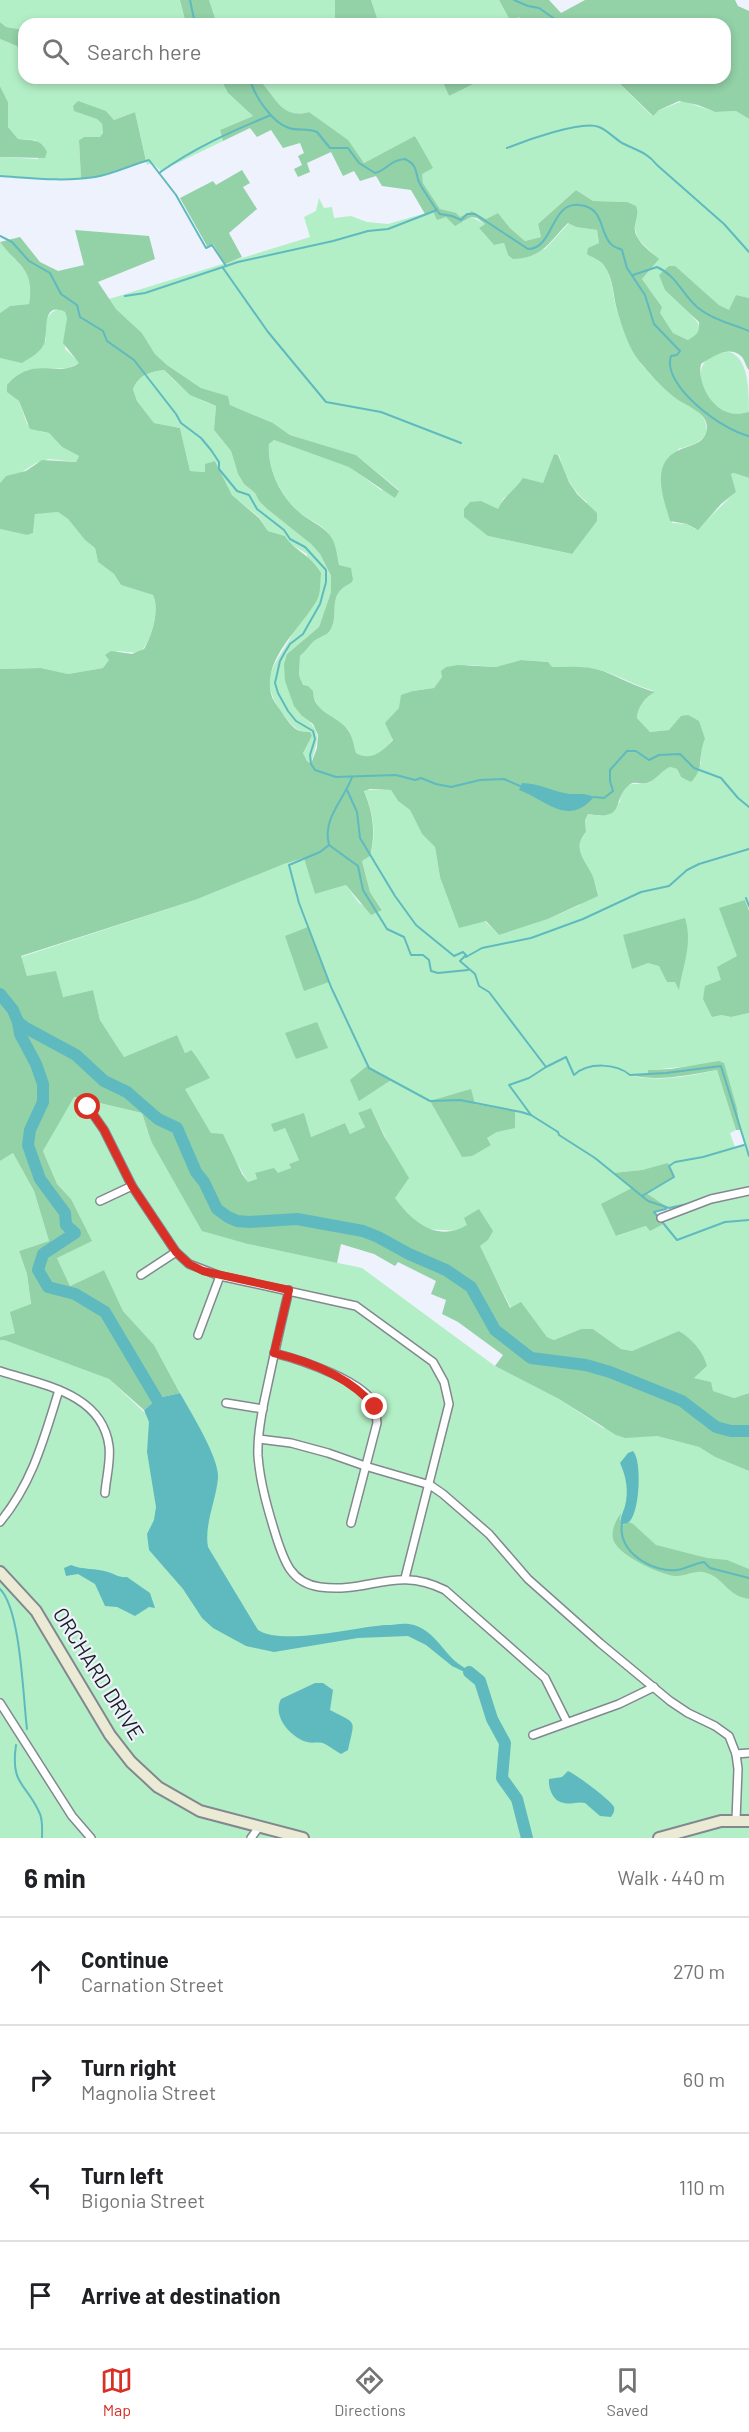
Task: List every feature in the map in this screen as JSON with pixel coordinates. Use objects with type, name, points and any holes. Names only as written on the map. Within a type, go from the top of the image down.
[{"type":"street","points":[[88,1107],[104,1130],[132,1186],[176,1252],[189,1264],[220,1276],[356,1306],[433,1362],[444,1382],[449,1404],[405,1578]]},
{"type":"street","points":[[100,1201],[132,1186]]},
{"type":"street","points":[[661,1218],[711,1199],[749,1191]]},
{"type":"street","points":[[141,1275],[176,1252]]},
{"type":"street","points":[[198,1335],[220,1276]]},
{"type":"street","points":[[289,1290],[263,1409],[258,1455],[269,1514],[287,1568],[300,1581],[318,1587],[342,1588],[405,1578],[430,1582],[445,1590],[545,1678],[567,1722]]},
{"type":"street","points":[[274,1353],[294,1358],[342,1378],[361,1390],[375,1407],[377,1423],[351,1523]]},
{"type":"street","points":[[0,1371],[58,1390],[88,1406],[98,1417],[105,1431],[109,1448],[105,1493]]},
{"type":"street","points":[[0,1522],[25,1488],[38,1457],[58,1390]]},
{"type":"street","points":[[226,1403],[263,1409]]},
{"type":"street","points":[[259,1439],[291,1443],[430,1485],[489,1534],[528,1580],[600,1643],[688,1713],[723,1730],[729,1736],[736,1754],[736,1820]]},
{"type":"street","name":"ORCHARD DRIVE","points":[[0,1572],[36,1611],[110,1735],[131,1762],[158,1787],[200,1811],[303,1838]]},
{"type":"street","points":[[533,1735],[635,1698],[654,1687]]},
{"type":"street","points":[[0,1703],[72,1816],[91,1838]]},
{"type":"street","points":[[736,1754],[749,1753]]},
{"type":"street","points":[[659,1838],[687,1834],[721,1821],[749,1821]]},
{"type":"street","points":[[251,1838],[259,1827]]},
{"type":"green space","points":[[0,0],[180,0],[184,18],[18,18],[18,29],[6,27],[0,22]]},
{"type":"green space","points":[[180,0],[209,0],[215,18],[184,18]]},
{"type":"green space","points":[[209,0],[335,0],[335,18],[215,18]]},
{"type":"green space","points":[[335,0],[371,0],[377,18],[335,18]]},
{"type":"green space","points":[[371,0],[499,0],[509,18],[377,18]]},
{"type":"green space","points":[[499,0],[549,0],[561,13],[585,0],[735,0],[738,6],[749,11],[749,119],[736,111],[715,112],[679,101],[659,110],[653,116],[620,84],[731,84],[731,18],[509,18]]},
{"type":"green space","points":[[0,22],[6,27],[18,29],[18,49],[17,46],[0,39]]},
{"type":"green space","points":[[0,39],[17,46],[18,84],[223,84],[228,93],[253,116],[220,130],[223,141],[161,171],[152,163],[147,165],[135,112],[114,120],[106,111],[97,119],[102,124],[103,134],[100,137],[84,137],[79,140],[81,179],[0,176],[0,157],[38,159],[36,140],[18,139],[8,127],[8,102],[0,86]]},
{"type":"green space","points":[[223,84],[263,84],[285,109],[299,114],[309,112],[348,140],[364,163],[415,136],[433,168],[422,174],[423,183],[440,209],[456,213],[460,217],[472,211],[486,219],[498,213],[525,241],[541,237],[538,224],[576,190],[593,201],[627,202],[636,206],[636,235],[642,244],[659,259],[642,279],[662,307],[660,313],[673,333],[688,340],[697,333],[699,322],[665,290],[659,275],[669,266],[675,266],[719,305],[729,310],[736,295],[749,298],[749,370],[742,357],[737,353],[727,352],[716,355],[701,364],[700,371],[703,386],[717,406],[732,414],[749,412],[749,478],[731,474],[736,492],[721,504],[698,530],[687,524],[670,521],[661,487],[664,464],[677,451],[693,445],[705,436],[706,422],[699,413],[665,389],[635,355],[623,328],[608,272],[601,262],[587,254],[588,248],[599,243],[597,230],[576,227],[568,223],[539,252],[532,256],[513,259],[508,255],[504,243],[494,245],[479,228],[485,224],[477,218],[471,217],[455,226],[446,217],[437,220],[433,211],[425,214],[411,190],[382,186],[376,176],[360,181],[354,171],[343,176],[331,152],[307,163],[310,172],[298,177],[294,169],[302,165],[298,156],[304,153],[300,143],[283,148],[271,130],[257,137],[250,128],[223,141],[220,130],[253,116],[228,93]]},
{"type":"green space","points":[[444,84],[449,96],[472,84],[620,84],[652,116],[659,110],[683,101],[715,112],[736,111],[749,119],[749,298],[736,295],[730,311],[719,305],[693,282],[692,316],[698,323],[699,329],[696,335],[688,340],[673,333],[659,313],[662,307],[642,279],[658,259],[638,239],[627,202],[593,201],[576,190],[538,224],[541,237],[525,241],[498,213],[486,219],[472,211],[460,217],[440,209],[423,183],[416,136],[364,163],[347,140],[309,112],[299,114],[285,109],[264,85]]},
{"type":"green space","points":[[444,84],[473,84],[449,96]]},
{"type":"green space","points":[[0,86],[8,102],[8,127],[18,139],[42,144],[47,152],[45,158],[0,157]]},
{"type":"green space","points":[[78,101],[106,111],[114,120],[135,112],[146,161],[81,179],[79,140],[84,137],[100,137],[103,133],[102,124],[97,119],[74,111],[73,106]]},
{"type":"green space","points":[[242,170],[250,183],[243,187],[257,209],[229,233],[242,257],[225,264],[213,244],[207,246],[180,198],[213,181],[216,185]]},
{"type":"green space","points":[[319,198],[324,208],[332,207],[334,218],[351,216],[367,222],[388,224],[433,211],[463,222],[471,217],[485,224],[479,228],[494,245],[504,243],[508,255],[545,249],[569,223],[576,227],[597,230],[599,243],[589,248],[591,257],[598,260],[607,271],[618,313],[637,358],[667,391],[698,412],[705,420],[706,431],[702,439],[678,449],[672,523],[687,524],[695,529],[736,492],[731,474],[749,478],[749,911],[745,900],[737,957],[721,980],[721,1015],[731,1017],[749,1013],[749,1188],[669,1208],[646,1193],[667,1164],[614,1173],[633,1188],[602,1205],[617,1236],[646,1226],[663,1224],[660,1220],[722,1198],[749,1193],[749,1393],[734,1398],[712,1391],[710,1382],[694,1378],[707,1366],[680,1331],[632,1351],[621,1349],[593,1329],[581,1329],[554,1340],[547,1337],[521,1303],[511,1308],[479,1246],[488,1240],[468,1225],[458,1231],[426,1229],[407,1216],[395,1198],[395,1157],[371,1108],[358,1114],[365,1127],[350,1134],[345,1123],[311,1137],[285,1128],[299,1160],[289,1164],[291,1168],[277,1174],[255,1174],[257,1179],[248,1182],[234,1158],[211,1133],[185,1089],[197,1059],[193,1050],[185,1053],[177,1035],[124,1057],[100,1020],[93,990],[63,997],[27,976],[21,957],[195,900],[284,864],[305,858],[315,894],[346,885],[359,903],[376,913],[382,909],[370,892],[362,861],[370,856],[374,831],[372,815],[364,790],[391,790],[398,801],[410,810],[422,834],[435,847],[440,877],[499,935],[548,919],[580,905],[587,866],[581,858],[580,845],[586,832],[585,820],[588,814],[601,816],[620,802],[622,793],[628,785],[647,783],[670,767],[677,769],[681,777],[701,764],[700,751],[705,739],[669,730],[650,732],[637,718],[642,703],[654,691],[607,672],[576,667],[551,667],[548,662],[521,660],[496,667],[468,665],[442,677],[434,688],[413,691],[394,737],[378,754],[368,757],[356,753],[349,730],[319,708],[299,675],[300,656],[315,641],[329,632],[333,625],[338,594],[351,583],[350,568],[339,565],[335,545],[326,530],[302,514],[280,489],[270,462],[269,444],[274,440],[350,467],[381,490],[399,490],[356,455],[290,435],[273,423],[230,405],[228,396],[201,388],[155,354],[142,333],[116,309],[109,299],[310,237],[304,217],[316,211]],"holes":[[[554,454],[559,455],[569,481],[587,502],[571,554],[488,536],[503,499],[523,479],[543,483]],[[723,1063],[737,1108],[745,1145],[735,1147],[730,1133],[736,1130],[717,1070],[664,1078],[633,1076],[649,1074],[649,1070]],[[430,1101],[474,1104],[497,1132],[487,1138],[491,1145],[462,1157]]]},
{"type":"green space","points":[[75,230],[149,236],[155,259],[98,282],[116,309],[142,333],[155,354],[201,388],[228,396],[230,405],[273,423],[290,435],[356,455],[399,491],[395,498],[349,467],[274,440],[269,444],[270,462],[280,489],[292,505],[329,534],[335,544],[339,565],[351,568],[353,580],[338,594],[333,625],[329,632],[315,641],[300,656],[299,675],[303,685],[313,691],[314,698],[321,709],[348,730],[356,753],[372,756],[389,744],[393,740],[385,723],[399,708],[401,695],[434,688],[442,677],[441,671],[446,667],[458,665],[496,667],[521,660],[548,662],[552,667],[597,669],[655,692],[648,696],[637,714],[637,718],[650,732],[669,730],[681,716],[688,715],[699,721],[705,739],[698,772],[691,782],[681,777],[677,769],[670,767],[650,782],[629,785],[620,797],[616,808],[608,815],[588,814],[585,820],[586,832],[580,844],[580,850],[593,877],[598,896],[548,919],[499,935],[486,921],[459,928],[440,877],[435,847],[422,834],[410,810],[398,801],[391,790],[370,789],[364,791],[370,807],[373,839],[370,856],[362,861],[370,892],[382,910],[371,915],[346,885],[315,894],[304,858],[195,900],[21,956],[27,976],[56,971],[63,997],[93,990],[100,1020],[124,1057],[177,1035],[185,1053],[192,1050],[210,1078],[185,1089],[211,1133],[223,1134],[248,1182],[257,1179],[255,1173],[274,1168],[278,1173],[291,1168],[289,1164],[299,1160],[285,1128],[274,1132],[271,1124],[304,1113],[311,1137],[345,1123],[350,1134],[365,1127],[358,1113],[371,1108],[384,1136],[409,1178],[395,1198],[409,1215],[436,1231],[446,1232],[467,1225],[464,1218],[479,1209],[493,1231],[488,1240],[480,1246],[510,1308],[521,1302],[547,1337],[554,1340],[581,1329],[593,1329],[621,1349],[632,1351],[679,1331],[696,1346],[707,1366],[694,1378],[711,1382],[713,1391],[734,1398],[749,1393],[749,1471],[715,1457],[699,1447],[657,1436],[625,1438],[616,1435],[559,1399],[495,1366],[503,1355],[458,1322],[442,1314],[446,1300],[431,1294],[436,1281],[398,1262],[395,1266],[374,1254],[341,1244],[337,1263],[248,1244],[202,1231],[151,1141],[142,1113],[74,1097],[43,1151],[57,1184],[71,1199],[92,1241],[57,1258],[70,1286],[104,1270],[123,1311],[154,1345],[180,1393],[158,1398],[144,1410],[109,1379],[0,1340],[0,1337],[15,1333],[10,1312],[31,1304],[27,1274],[19,1251],[49,1241],[34,1191],[13,1153],[0,1161],[0,669],[41,668],[68,674],[103,668],[109,660],[105,655],[111,651],[132,654],[144,649],[150,637],[156,608],[153,595],[121,585],[114,574],[98,562],[95,548],[85,540],[68,519],[58,512],[35,514],[33,533],[27,535],[0,529],[0,483],[6,476],[26,471],[42,460],[76,462],[79,456],[62,447],[49,433],[30,429],[19,401],[7,392],[7,385],[27,371],[62,369],[79,363],[63,343],[67,318],[65,312],[57,310],[49,314],[44,344],[37,353],[22,363],[0,358],[0,313],[10,306],[29,304],[30,283],[24,269],[0,242],[20,237],[40,262],[58,271],[84,265]],"holes":[[[164,370],[190,395],[216,406],[214,430],[231,451],[238,474],[244,484],[255,493],[266,508],[311,544],[320,554],[331,576],[331,592],[319,627],[287,654],[284,664],[285,681],[294,706],[313,724],[318,735],[317,748],[311,764],[303,753],[312,736],[310,732],[295,729],[290,724],[273,700],[270,683],[277,658],[317,600],[321,573],[312,561],[292,545],[285,536],[268,531],[259,518],[232,495],[215,461],[205,464],[205,472],[190,471],[180,428],[154,423],[137,401],[133,389],[138,380],[145,375]]]},
{"type":"green space","points":[[0,242],[28,274],[32,286],[29,304],[10,306],[0,313]]},
{"type":"green space","points":[[59,309],[65,312],[67,317],[65,349],[80,363],[68,368],[27,370],[14,397],[19,401],[27,424],[49,433],[62,447],[79,456],[76,462],[49,459],[36,463],[19,474],[6,476],[0,483],[0,358],[22,362],[46,340],[48,317]]},
{"type":"green space","points":[[729,352],[736,355],[744,368],[748,386],[749,412],[730,414],[720,410],[705,392],[701,382],[701,371],[705,362],[714,355]]},
{"type":"green space","points":[[164,370],[187,391],[216,406],[214,430],[231,451],[238,474],[244,484],[255,493],[266,508],[311,544],[320,554],[331,577],[331,592],[319,627],[287,654],[302,716],[316,732],[317,738],[311,764],[303,753],[312,736],[297,729],[288,720],[273,698],[270,687],[273,668],[290,639],[297,621],[307,554],[289,543],[285,536],[268,531],[259,517],[232,495],[215,461],[205,472],[190,471],[180,428],[154,423],[137,401],[133,389],[138,380],[145,375]]},
{"type":"green space","points":[[554,454],[558,455],[569,482],[577,494],[597,513],[597,521],[572,554],[488,536],[464,517],[464,509],[470,502],[481,501],[498,509],[523,478],[543,483]]},
{"type":"green space","points":[[58,512],[68,519],[85,540],[95,548],[98,562],[114,574],[121,585],[153,595],[156,609],[154,626],[148,642],[139,653],[117,651],[103,668],[68,674],[41,668],[0,669],[0,529],[27,535],[33,533],[35,513]]},
{"type":"green space","points":[[745,900],[749,911],[749,1013],[731,1017],[721,1015],[712,1017],[703,999],[705,986],[721,980],[717,967],[737,956],[719,908]]},
{"type":"green space","points":[[685,918],[688,946],[679,990],[675,982],[667,982],[659,966],[648,963],[632,969],[623,935]]},
{"type":"green space","points":[[308,927],[329,982],[304,991],[285,936]]},
{"type":"green space","points":[[317,1022],[328,1048],[296,1059],[285,1033]]},
{"type":"green space","points":[[719,1061],[724,1063],[737,1108],[740,1130],[736,1130],[717,1070],[662,1078],[630,1075],[648,1074],[648,1070],[671,1069]]},
{"type":"green space","points":[[367,1066],[391,1080],[359,1101],[350,1080]]},
{"type":"green space","points":[[471,1089],[475,1104],[515,1111],[515,1128],[497,1132],[487,1138],[491,1145],[472,1156],[462,1157],[430,1101]]},
{"type":"green space","points":[[73,1097],[142,1113],[151,1141],[248,1244],[362,1268],[495,1366],[559,1399],[603,1428],[657,1436],[699,1447],[715,1457],[749,1471],[749,1838],[0,1838],[0,1340],[109,1379],[145,1413],[182,1396],[154,1345],[123,1311],[104,1270],[70,1286],[57,1258],[71,1199],[57,1184],[43,1151]]},
{"type":"green space","points":[[13,1153],[34,1191],[49,1241],[19,1251],[27,1274],[31,1305],[15,1329],[15,1333],[0,1337],[0,1161]]},
{"type":"green space","points":[[668,1163],[674,1177],[646,1193],[669,1208],[654,1212],[663,1224],[650,1231],[646,1226],[616,1236],[601,1204],[632,1188],[613,1173],[642,1170]]},
{"type":"green space","points":[[621,1513],[620,1519],[623,1525],[629,1522],[633,1524],[656,1545],[707,1558],[727,1560],[749,1569],[749,1599],[730,1591],[718,1579],[707,1573],[675,1576],[649,1568],[630,1557],[616,1545],[613,1539],[614,1525]]},
{"type":"water","points":[[522,783],[594,797],[585,806],[566,811],[519,790]]},
{"type":"water","points":[[180,1393],[204,1435],[217,1470],[217,1487],[208,1530],[208,1547],[258,1630],[269,1634],[301,1636],[373,1626],[410,1624],[427,1631],[455,1661],[480,1681],[452,1666],[426,1645],[408,1636],[358,1638],[274,1652],[246,1646],[213,1628],[202,1618],[183,1589],[149,1550],[147,1534],[154,1520],[156,1507],[147,1452],[149,1422],[144,1410],[158,1398]]},
{"type":"water","points":[[633,1451],[638,1464],[638,1496],[630,1521],[621,1524],[627,1489],[620,1463],[628,1453]]},
{"type":"water","points":[[71,1565],[127,1577],[150,1593],[155,1608],[149,1607],[135,1616],[117,1607],[105,1606],[95,1584],[78,1574],[66,1576],[64,1568]]},
{"type":"water","points":[[315,1683],[323,1683],[333,1690],[330,1710],[346,1718],[352,1724],[348,1750],[341,1754],[323,1743],[309,1743],[294,1736],[281,1719],[279,1706],[281,1699]]},
{"type":"water","points":[[568,1771],[612,1804],[614,1810],[611,1817],[600,1816],[585,1803],[560,1802],[554,1797],[550,1790],[549,1779],[562,1777]]},
{"type":"waterway","points":[[190,0],[194,18]]},
{"type":"waterway","points":[[514,0],[539,8],[553,18]]},
{"type":"waterway","points":[[252,84],[264,107],[283,125],[292,129],[317,132],[330,148],[348,148],[359,163],[375,173],[396,161],[405,159],[415,168],[421,186],[440,214],[461,220],[467,214],[475,214],[528,249],[543,242],[562,211],[570,206],[579,205],[593,210],[610,243],[622,250],[627,268],[645,295],[654,324],[680,351],[677,355],[671,356],[670,368],[675,380],[684,393],[710,416],[749,436]]},
{"type":"waterway","points":[[0,176],[47,179],[95,177],[149,160],[159,173],[214,141],[271,115]]},
{"type":"waterway","points":[[507,148],[539,136],[580,126],[599,127],[622,143],[649,157],[724,224],[749,252]]},
{"type":"waterway","points":[[159,173],[176,195],[206,248],[212,245],[226,266]]},
{"type":"waterway","points":[[125,296],[145,293],[238,262],[368,231],[388,229],[437,210]]},
{"type":"waterway","points":[[0,236],[12,242],[29,261],[50,273],[61,294],[77,305],[80,317],[103,331],[107,341],[134,360],[181,423],[201,438],[219,462],[219,469],[237,491],[249,495],[257,509],[284,530],[290,539],[305,547],[326,570],[326,582],[320,604],[303,634],[290,644],[285,652],[280,661],[275,683],[288,711],[296,721],[313,731],[315,739],[310,755],[311,764],[315,770],[336,777],[396,775],[415,780],[421,778],[451,787],[480,780],[504,779],[522,787]]},
{"type":"waterway","points":[[633,275],[657,267],[670,275],[697,307],[715,318],[749,331]]},
{"type":"waterway","points":[[223,268],[268,332],[326,402],[381,412],[461,443]]},
{"type":"waterway","points":[[594,797],[604,798],[613,791],[610,770],[627,751],[636,751],[649,760],[659,755],[680,754],[694,768],[721,778],[749,807]]},
{"type":"waterway","points":[[352,777],[331,818],[329,845],[358,866],[363,890],[387,929],[404,937],[411,955],[423,955],[429,960],[431,971],[438,973],[468,970]]},
{"type":"waterway","points":[[347,790],[357,812],[360,838],[395,896],[416,925],[454,956],[463,952],[466,955],[460,961],[475,974],[479,986],[489,992],[546,1067],[566,1057],[574,1075],[594,1066],[610,1066],[630,1075],[721,1066],[749,1156]]},
{"type":"waterway","points":[[329,845],[320,852],[289,865],[299,903],[331,987],[369,1068],[430,1101],[460,1100],[531,1115],[595,1158],[648,1201],[669,1208],[692,1203]]},
{"type":"waterway","points":[[466,957],[482,948],[531,938],[583,919],[641,892],[669,886],[687,870],[699,864],[749,849]]},
{"type":"waterway","points":[[746,898],[749,906]]},
{"type":"waterway","points":[[0,994],[13,1010],[20,1034],[36,1064],[43,1084],[43,1102],[30,1130],[28,1145],[40,1179],[65,1213],[66,1225],[75,1233],[43,1254],[38,1270],[48,1287],[75,1294],[105,1312],[165,1413]]},
{"type":"waterway","points":[[18,1022],[76,1055],[104,1081],[127,1092],[158,1119],[177,1128],[196,1172],[204,1182],[217,1209],[228,1217],[237,1221],[249,1222],[297,1219],[363,1231],[378,1237],[446,1270],[471,1287],[495,1330],[531,1358],[586,1365],[610,1372],[682,1401],[716,1427],[731,1431],[749,1431]]},
{"type":"waterway","points":[[531,1115],[509,1085],[529,1078],[546,1067]]},
{"type":"waterway","points":[[642,1196],[674,1177],[669,1166],[675,1162],[703,1157],[744,1145]]},
{"type":"waterway","points":[[726,1193],[747,1188]]},
{"type":"waterway","points":[[666,1209],[654,1212],[677,1240],[725,1222],[749,1220]]},
{"type":"waterway","points":[[622,1524],[625,1543],[631,1552],[648,1564],[658,1568],[677,1570],[704,1562],[710,1568],[749,1578]]},
{"type":"waterway","points":[[0,1589],[13,1615],[17,1634],[27,1729]]},
{"type":"waterway","points":[[469,1672],[480,1681],[492,1719],[505,1743],[502,1778],[517,1799],[527,1838]]},
{"type":"waterway","points":[[16,1745],[15,1769],[40,1814],[42,1838]]},
{"type":"route","points":[[88,1107],[104,1130],[132,1186],[176,1252],[189,1264],[203,1271],[289,1290],[274,1353],[294,1358],[342,1378],[361,1390],[375,1407]]}]
